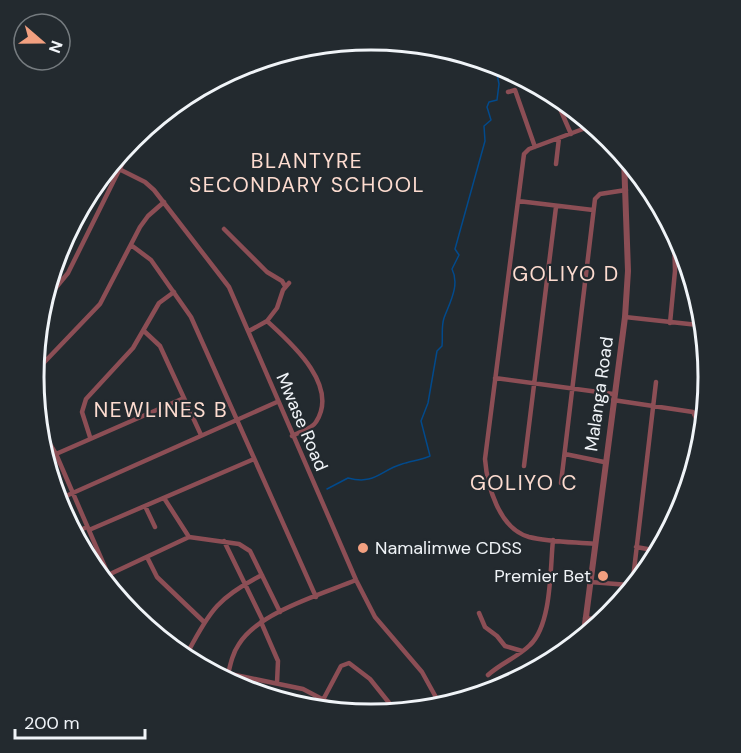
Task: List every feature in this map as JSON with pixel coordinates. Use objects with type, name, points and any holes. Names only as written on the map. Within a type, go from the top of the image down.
[{"type":"street","points":[[508,92],[515,90],[535,147]]},
{"type":"street","points":[[561,111],[571,134]]},
{"type":"street","points":[[584,129],[535,147],[524,154],[485,459],[489,490],[505,517],[520,533],[553,540],[595,544]]},
{"type":"street","points":[[556,164],[559,138]]},
{"type":"street","points":[[56,288],[63,280],[125,161]]},
{"type":"street","name":"Mwase Road","points":[[121,170],[146,182],[229,287],[356,580],[375,617],[415,663],[432,686],[436,696]]},
{"type":"street","name":"Malanga Road","points":[[585,623],[604,462],[625,317],[628,271],[625,171]]},
{"type":"street","points":[[561,483],[593,210],[598,195],[626,190]]},
{"type":"street","points":[[518,201],[593,210]]},
{"type":"street","points":[[44,363],[100,304],[148,216],[164,202]]},
{"type":"street","points":[[524,466],[556,207]]},
{"type":"street","points":[[224,229],[267,272],[287,285],[277,308],[267,321],[249,331]]},
{"type":"street","points":[[131,245],[151,260],[191,316],[316,597]]},
{"type":"street","points":[[670,323],[675,255]]},
{"type":"street","points":[[90,437],[82,412],[86,399],[133,348],[159,303],[174,292]]},
{"type":"street","points":[[625,317],[693,325]]},
{"type":"street","points":[[267,321],[308,365],[320,385],[321,409],[315,424],[292,436]]},
{"type":"street","points":[[144,331],[160,346],[201,435]]},
{"type":"street","points":[[495,378],[573,388],[693,412],[695,416]]},
{"type":"street","points":[[634,570],[656,382]]},
{"type":"street","points":[[56,454],[90,437],[184,398]]},
{"type":"street","points":[[66,496],[277,402]]},
{"type":"street","points":[[52,447],[104,565]]},
{"type":"street","points":[[565,454],[604,462]]},
{"type":"street","points":[[82,530],[254,459]]},
{"type":"street","points":[[164,498],[189,537]]},
{"type":"street","points":[[145,506],[155,527]]},
{"type":"street","points":[[110,574],[189,537],[239,544],[248,549],[280,612]]},
{"type":"street","points":[[488,675],[522,651],[536,637],[544,618],[553,540]]},
{"type":"street","points":[[224,541],[245,583],[278,661],[277,683]]},
{"type":"street","points":[[636,547],[648,549]]},
{"type":"street","points":[[147,557],[163,583],[204,622]]},
{"type":"street","points":[[190,649],[204,622],[225,596],[262,575]]},
{"type":"street","points":[[229,671],[238,644],[262,622],[356,580]]},
{"type":"street","points":[[590,582],[623,585]]},
{"type":"street","points":[[479,613],[484,627],[497,636],[505,646],[522,651]]},
{"type":"street","points":[[585,618],[590,619]]},
{"type":"street","points":[[324,698],[341,666],[349,663],[370,679],[389,703]]},
{"type":"street","points":[[244,678],[303,689],[329,701]]},
{"type":"waterway","points":[[327,489],[348,478],[365,480],[394,467],[430,456],[421,421],[428,403],[437,351],[442,346],[443,321],[455,287],[452,269],[459,255],[455,249],[485,141],[484,126],[491,120],[487,107],[489,102],[497,100],[499,84],[497,75]]},
{"type":"place","name":"Namalimwe CDSS","points":[[363,548]]},
{"type":"place","name":"Premier Bet","points":[[603,576]]},
{"type":"district","name":"BLANTYRE SECONDARY SCHOOL","points":[[307,173]]},
{"type":"district","name":"GOLIYO D","points":[[566,274]]},
{"type":"district","name":"NEWLINES B","points":[[161,410]]},
{"type":"district","name":"GOLIYO C","points":[[524,483]]}]
